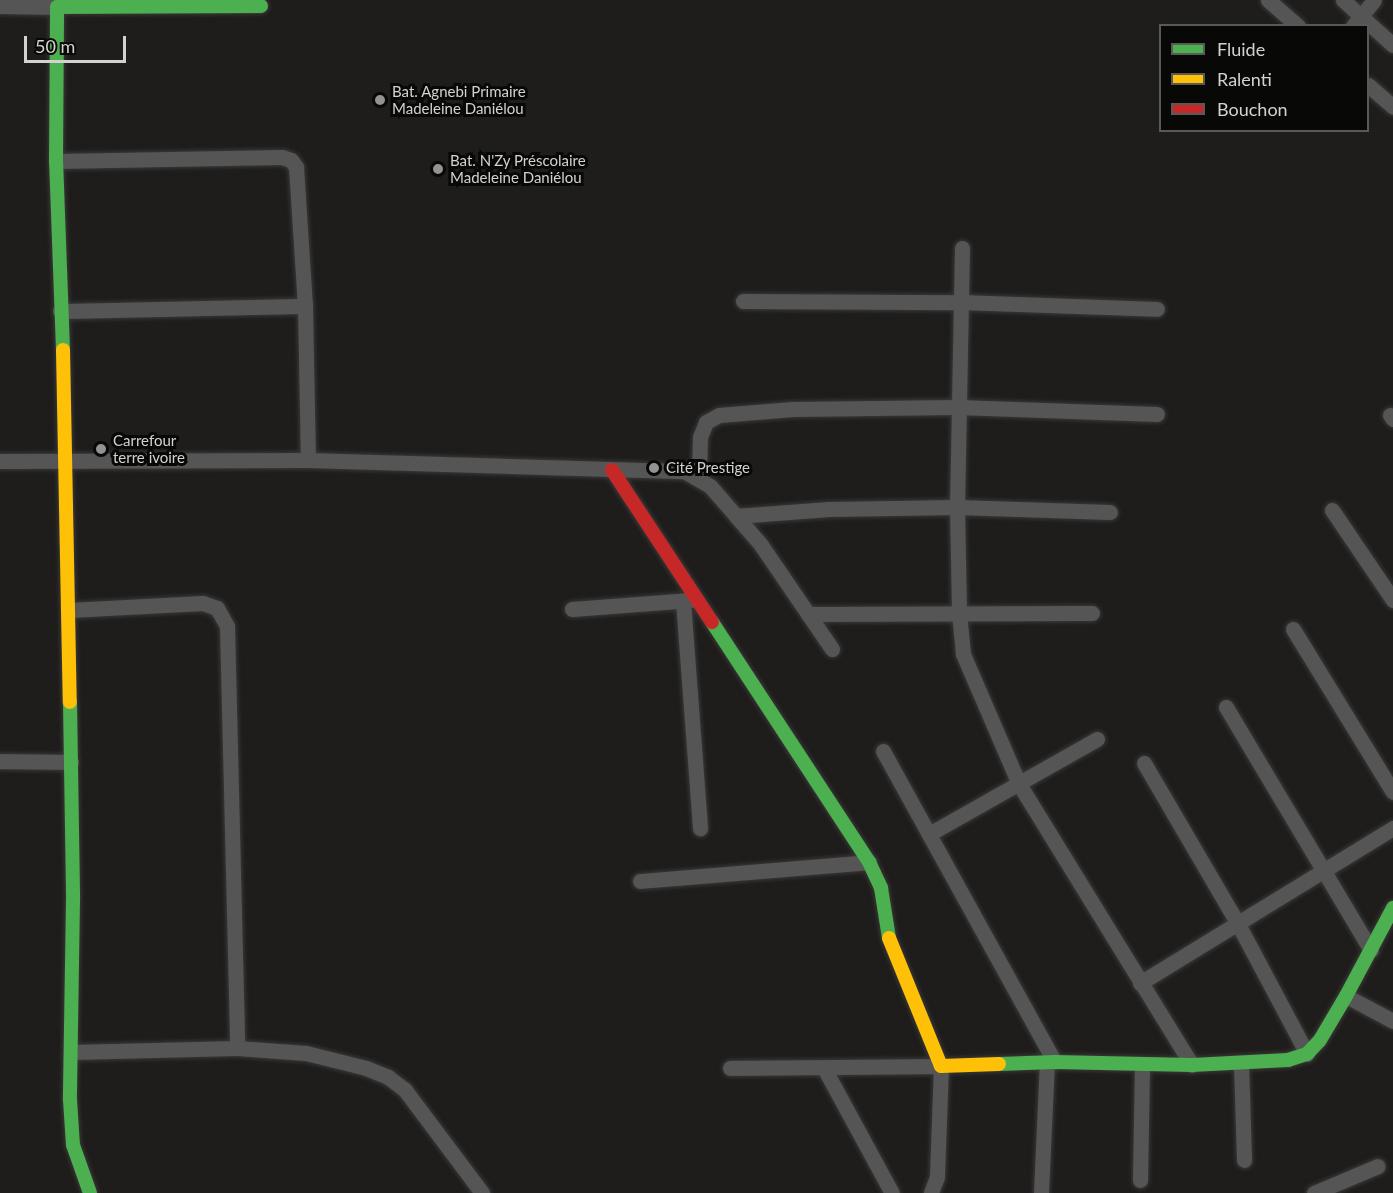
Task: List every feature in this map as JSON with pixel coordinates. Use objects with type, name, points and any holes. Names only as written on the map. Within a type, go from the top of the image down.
[{"type":"street","points":[[1268,0],[1296,24]]},
{"type":"street","points":[[1343,0],[1357,21],[1374,0]]},
{"type":"street","points":[[57,3],[56,161],[67,460],[73,900],[71,1052],[73,1144],[90,1193]]},
{"type":"street","points":[[0,6],[57,3],[261,6]]},
{"type":"street","points":[[1369,29],[1393,45]]},
{"type":"street","points":[[1369,86],[1393,107]]},
{"type":"street","points":[[56,161],[282,157],[291,160],[296,167],[305,306],[308,460]]},
{"type":"street","points":[[962,248],[957,407],[957,507],[958,613],[963,654],[1018,784],[1192,1065]]},
{"type":"street","points":[[743,301],[960,302],[1157,309]]},
{"type":"street","points":[[60,311],[305,306]]},
{"type":"street","points":[[699,477],[700,437],[706,422],[719,415],[793,409],[957,407],[1157,414]]},
{"type":"street","points":[[0,461],[308,460],[684,471],[699,477],[710,486],[760,545],[831,649]]},
{"type":"street","points":[[612,470],[690,601],[868,862],[880,888],[886,928],[894,953],[941,1066],[937,1177],[931,1193]]},
{"type":"street","points":[[736,516],[829,509],[957,507],[1110,512]]},
{"type":"street","points":[[1332,510],[1393,600]]},
{"type":"street","points":[[572,609],[690,601]]},
{"type":"street","points":[[690,601],[700,828]]},
{"type":"street","points":[[69,610],[203,603],[217,608],[227,626],[237,1048]]},
{"type":"street","points":[[808,614],[1092,613]]},
{"type":"street","points":[[1293,629],[1393,792]]},
{"type":"street","points":[[1226,707],[1371,950]]},
{"type":"street","points":[[929,834],[1097,739]]},
{"type":"street","points":[[883,751],[1051,1063],[1041,1193]]},
{"type":"street","points":[[0,761],[71,762]]},
{"type":"street","points":[[1143,763],[1238,924],[1307,1054]]},
{"type":"street","points":[[1140,983],[1393,828]]},
{"type":"street","points":[[640,881],[868,862]]},
{"type":"street","points":[[730,1068],[1051,1063],[1142,1066],[1288,1060],[1307,1054],[1320,1040],[1393,908]]},
{"type":"street","points":[[1346,996],[1393,1021]]},
{"type":"street","points":[[71,1052],[237,1048],[306,1053],[366,1068],[387,1077],[405,1090],[482,1193]]},
{"type":"street","points":[[1241,1063],[1244,1160]]},
{"type":"street","points":[[1140,1180],[1142,1066]]},
{"type":"street","points":[[824,1068],[892,1193]]},
{"type":"street","points":[[1314,1193],[1378,1166]]},
{"type":"traffic: fast","points":[[63,350],[56,161],[57,7],[261,6]]},
{"type":"traffic: fast","points":[[712,622],[869,862],[881,888],[889,938]]},
{"type":"traffic: fast","points":[[70,702],[73,900],[70,1100],[73,1145],[90,1193]]},
{"type":"traffic: fast","points":[[999,1064],[1055,1062],[1192,1065],[1288,1060],[1307,1054],[1320,1040],[1346,996],[1393,908]]},
{"type":"traffic: slow","points":[[63,350],[70,702]]},
{"type":"traffic: slow","points":[[889,938],[941,1066],[999,1064]]},
{"type":"traffic: jam","points":[[612,470],[712,622]]},
{"type":"place","name":"Bat. Agnebi Primaire Madeleine Daniélou","points":[[380,100]]},
{"type":"place","name":"Bat. N'Zy Préscolaire Madeleine Daniélou","points":[[438,169]]},
{"type":"place","name":"Carrefour terre ivoire","points":[[101,449]]},
{"type":"place","name":"Cité Prestige","points":[[654,468]]}]
